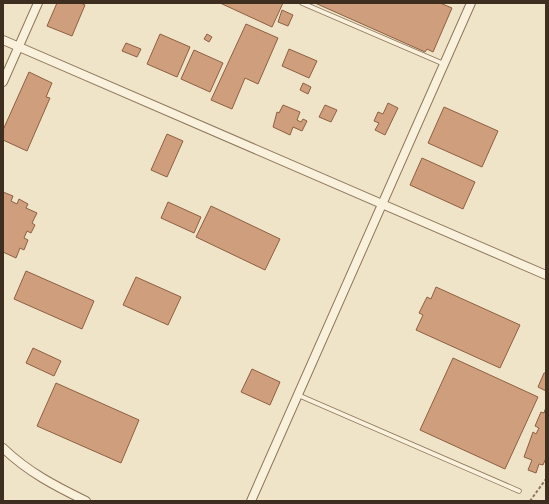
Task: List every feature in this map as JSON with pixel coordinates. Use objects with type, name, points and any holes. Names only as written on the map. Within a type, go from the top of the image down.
[{"type":"street","points":[[3,82],[38,3]]},
{"type":"street","points":[[251,501],[471,3]]},
{"type":"street","points":[[3,40],[382,202],[546,275]]},
{"type":"street","points":[[3,448],[19,463],[41,478],[86,501]]},
{"type":"lane","points":[[302,3],[444,64]]},
{"type":"lane","points":[[298,395],[519,491]]},
{"type":"path","points":[[530,501],[546,479]]},
{"type":"building","points":[[57,3],[81,3],[85,5],[72,36],[47,26]]},
{"type":"building","points":[[220,3],[283,3],[272,27]]},
{"type":"building","points":[[315,3],[440,3],[452,8],[433,52],[427,49],[425,52]]},
{"type":"building","points":[[282,10],[293,15],[288,26],[278,22]]},
{"type":"building","points":[[246,24],[278,38],[258,84],[245,78],[232,109],[211,100]]},
{"type":"building","points":[[160,34],[190,47],[177,77],[147,64]]},
{"type":"building","points":[[207,34],[212,37],[209,42],[204,39]]},
{"type":"building","points":[[126,43],[141,49],[137,57],[122,51]]},
{"type":"building","points":[[289,49],[317,61],[309,78],[282,66]]},
{"type":"building","points":[[194,50],[223,63],[210,92],[181,79]]},
{"type":"building","points":[[29,72],[52,83],[46,97],[50,98],[27,151],[3,140],[3,130]]},
{"type":"building","points":[[303,83],[311,87],[308,94],[300,90]]},
{"type":"building","points":[[388,103],[398,108],[385,135],[375,130],[379,123],[374,121],[378,112],[383,114]]},
{"type":"building","points":[[283,105],[300,112],[297,120],[301,122],[303,119],[307,121],[302,131],[293,127],[290,135],[273,127],[277,112],[279,113]]},
{"type":"building","points":[[325,105],[337,110],[331,122],[319,117]]},
{"type":"building","points":[[444,107],[498,131],[482,167],[428,143]]},
{"type":"building","points":[[167,134],[183,141],[167,177],[151,170]]},
{"type":"building","points":[[422,158],[475,182],[463,209],[410,185]]},
{"type":"building","points":[[3,192],[13,196],[11,201],[17,204],[19,199],[28,204],[26,208],[37,213],[32,223],[35,225],[31,233],[27,231],[24,238],[28,240],[24,250],[20,248],[16,258],[3,252]]},
{"type":"building","points":[[168,202],[201,217],[194,233],[161,218]]},
{"type":"building","points":[[211,206],[280,239],[265,270],[196,237]]},
{"type":"building","points":[[26,271],[94,301],[82,329],[14,299]]},
{"type":"building","points":[[136,277],[181,297],[168,325],[123,305]]},
{"type":"building","points":[[436,287],[520,325],[500,368],[416,330],[423,315],[419,313],[427,297],[431,299]]},
{"type":"building","points":[[33,348],[61,361],[54,376],[26,363]]},
{"type":"building","points":[[453,358],[538,397],[505,469],[420,430]]},
{"type":"building","points":[[252,369],[280,382],[270,405],[241,392]]},
{"type":"building","points":[[544,373],[546,373],[546,391],[538,387]]},
{"type":"building","points":[[56,383],[139,420],[121,463],[37,426]]},
{"type":"building","points":[[546,407],[546,458],[543,465],[539,464],[536,473],[528,470],[532,460],[524,457],[533,432],[536,434],[539,428],[535,426],[541,412],[544,413]]}]
